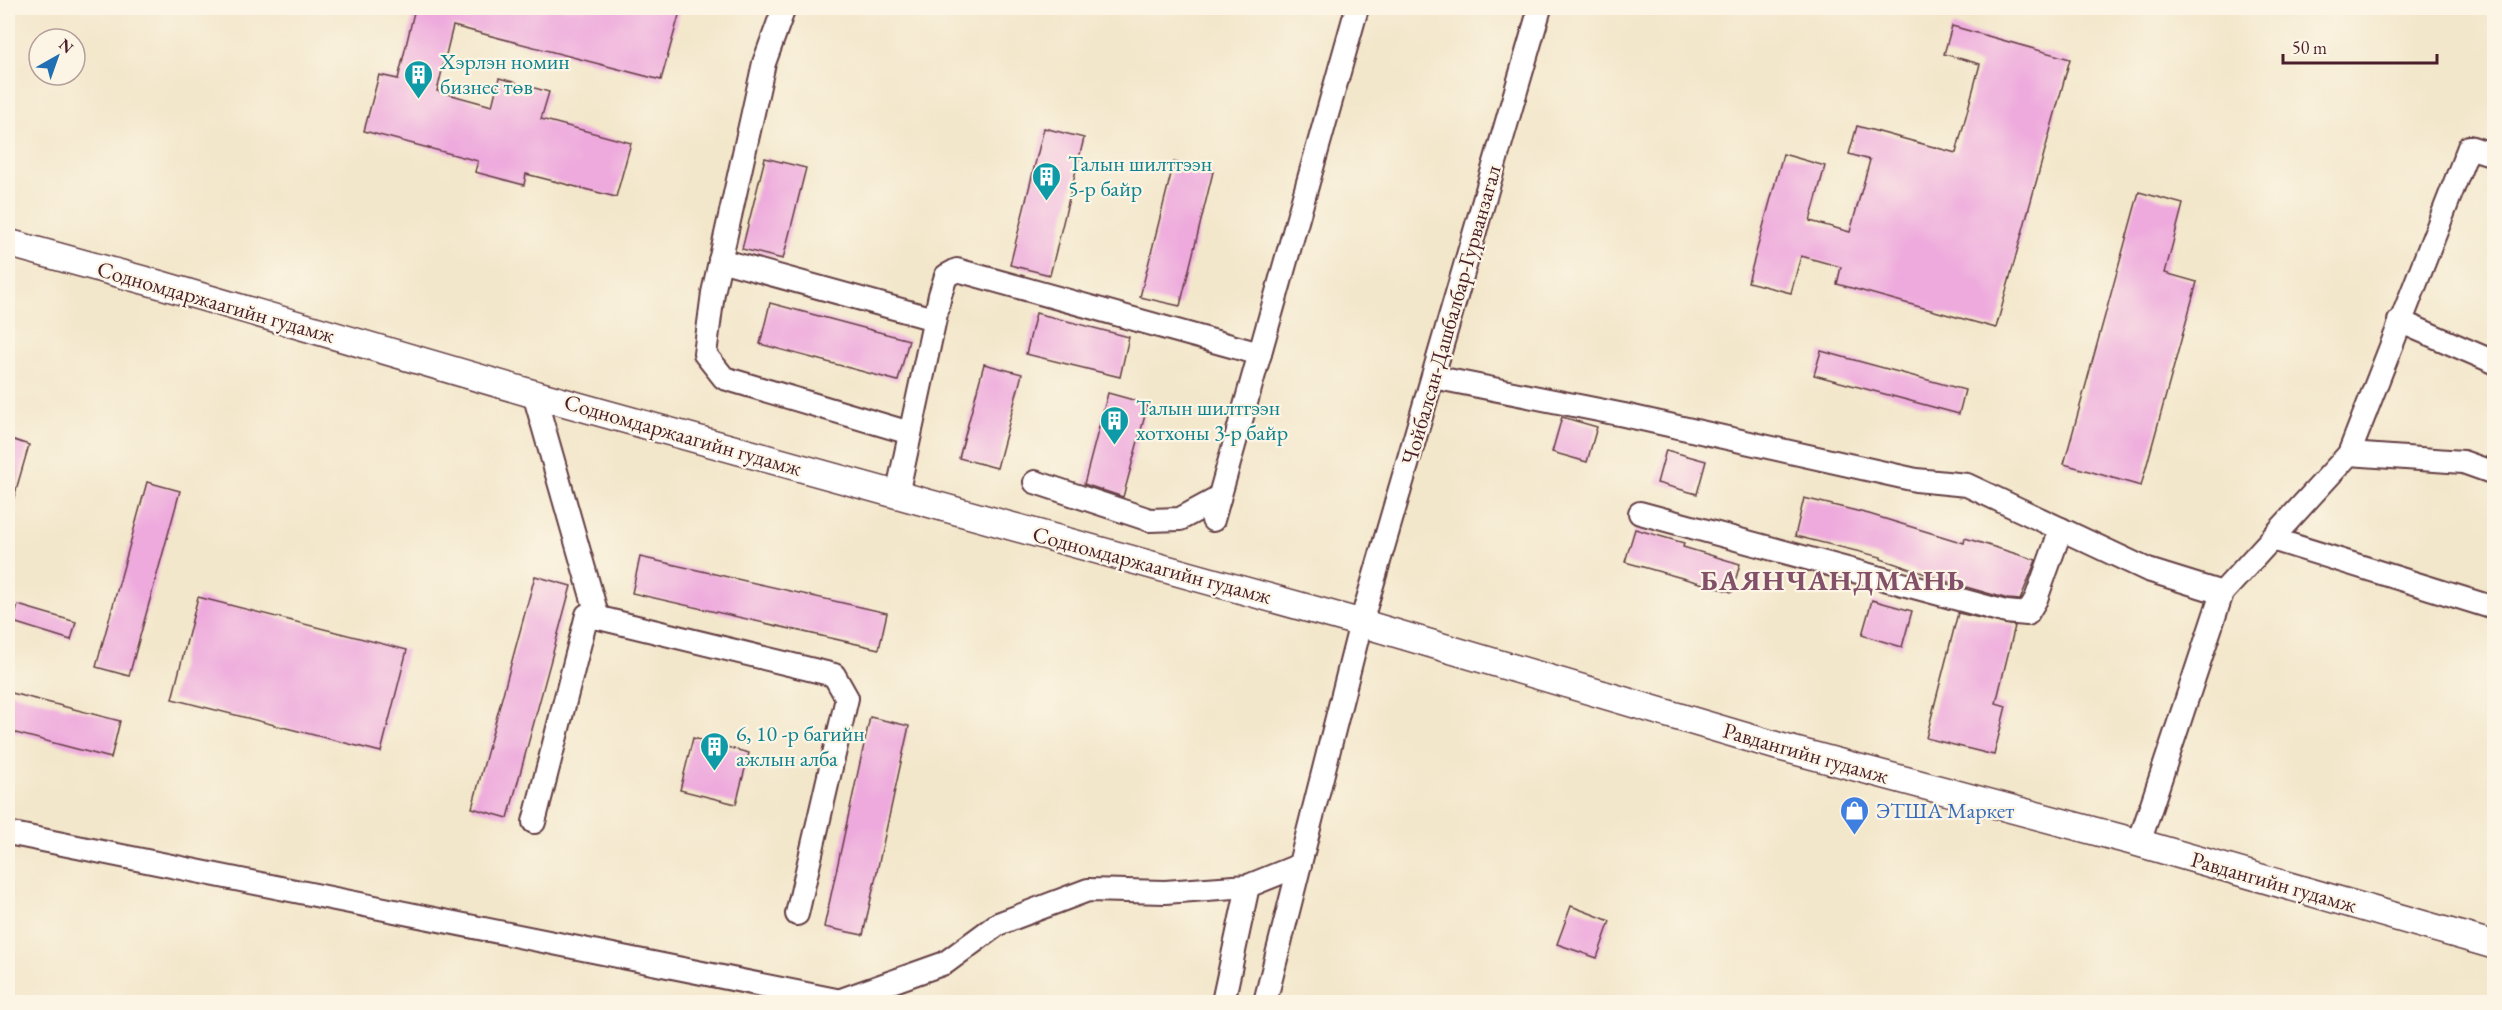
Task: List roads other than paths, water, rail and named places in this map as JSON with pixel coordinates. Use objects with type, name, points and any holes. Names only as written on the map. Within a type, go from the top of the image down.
[{"type":"main road","name":"Содномдаржаагийн гудамж","points":[[8,243],[158,284],[534,394],[1361,623]]},
{"type":"main road","name":"Равдангийн гудамж","points":[[1361,623],[1777,746],[2139,843],[2494,945]]},
{"type":"street","points":[[784,8],[764,63],[713,293],[705,354],[724,378],[910,433]]},
{"type":"street","points":[[1213,520],[1357,8]]},
{"type":"street","name":"Чойбалсан-Дашбалбар-Гурванзагал","points":[[1265,1002],[1361,623],[1540,8]]},
{"type":"street","points":[[2139,843],[2222,593],[2349,454],[2399,321],[2469,147],[2494,155]]},
{"type":"street","points":[[720,260],[934,319]]},
{"type":"street","points":[[897,495],[934,319],[946,276],[957,270],[1260,354]]},
{"type":"street","points":[[2399,321],[2494,362]]},
{"type":"street","points":[[1432,377],[1624,415],[1916,480],[1967,485],[2148,570],[2222,593]]},
{"type":"street","points":[[534,394],[598,618]]},
{"type":"street","points":[[2349,454],[2463,462],[2494,473]]},
{"type":"street","points":[[1035,482],[1150,520],[1179,519],[1220,498]]},
{"type":"street","points":[[1640,513],[2006,612],[2027,614],[2036,599],[2061,529]]},
{"type":"street","points":[[2272,539],[2494,608]]},
{"type":"street","points":[[534,822],[587,615],[834,675],[847,698],[797,914]]},
{"type":"street","points":[[8,833],[844,1001],[945,963],[998,924],[1088,890],[1165,892],[1248,886],[1300,865]]},
{"type":"street","points":[[1223,1002],[1248,886]]},
{"type":"place","name":"Хэрлэн номин бизнес төв","points":[[419,100]]},
{"type":"place","name":"Талын шилтгээн 5-р байр","points":[[1047,202]]},
{"type":"place","name":"Талын шилтгээн хотхоны 3-р байр","points":[[1115,446]]},
{"type":"place","name":"6, 10 -р багийн ажлын алба","points":[[715,772]]},
{"type":"place","name":"ЭТША Маркет","points":[[1855,836]]},
{"type":"district","name":"БАЯНЧАНДМАНЬ","points":[[1833,580]]}]
